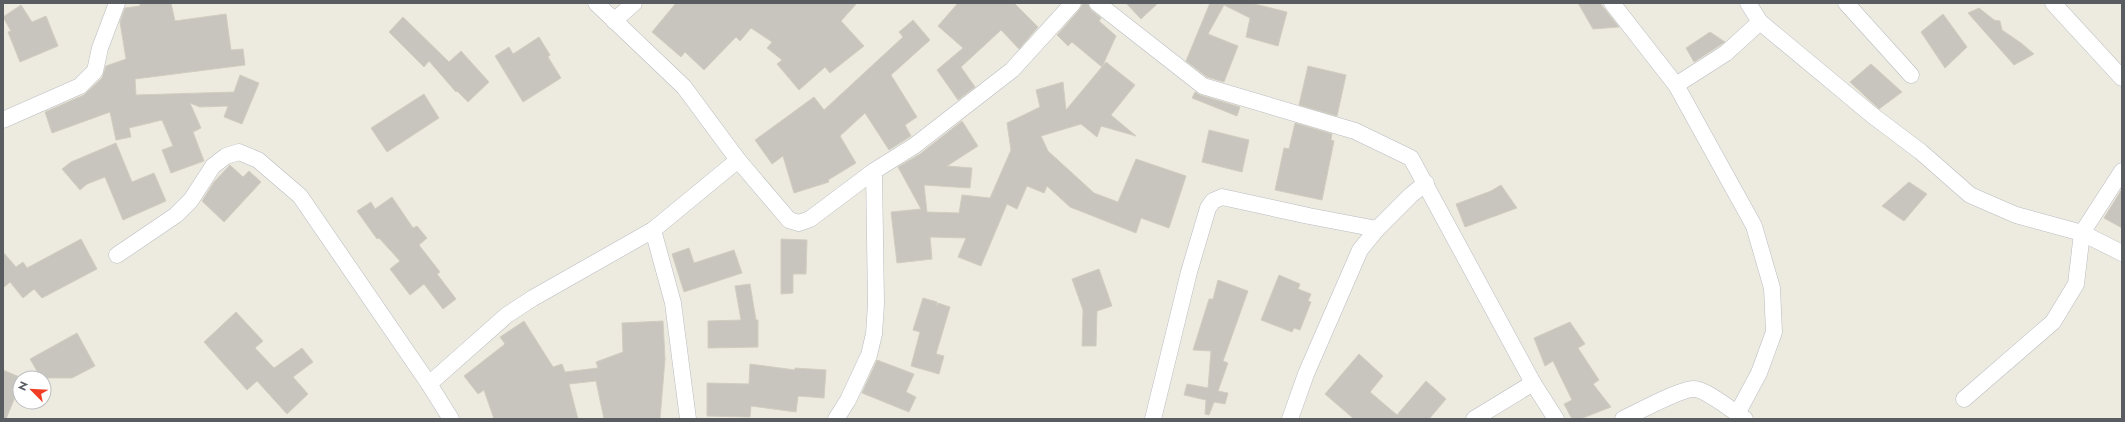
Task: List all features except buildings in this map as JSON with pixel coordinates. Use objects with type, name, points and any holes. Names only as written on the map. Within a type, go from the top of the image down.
[{"type":"street","points":[[3,120],[80,86],[95,71],[100,48],[117,3]]},
{"type":"street","points":[[596,3],[684,87],[738,160],[789,220],[799,223],[810,220],[874,171],[914,146],[1012,70],[1073,3]]},
{"type":"street","points":[[614,21],[634,3]]},
{"type":"street","points":[[1097,3],[1203,86],[1355,131],[1411,158],[1426,183],[1533,383],[1556,419]]},
{"type":"street","points":[[1612,3],[1676,85],[1754,226],[1772,288],[1774,332],[1741,416],[1710,395],[1695,388],[1623,419]]},
{"type":"street","points":[[1748,3],[1760,22],[1872,115],[1921,152],[1970,195],[2016,215],[2082,234],[2122,253]]},
{"type":"street","points":[[1846,3],[1911,75]]},
{"type":"street","points":[[2052,3],[2122,78]]},
{"type":"street","points":[[1676,85],[1726,53],[1760,22]]},
{"type":"street","points":[[117,255],[176,215],[191,200],[213,166],[226,156],[239,152],[258,160],[300,196],[429,384],[451,419]]},
{"type":"street","points":[[429,384],[507,315],[533,298],[653,230],[738,160]]},
{"type":"street","points":[[836,419],[848,400],[869,355],[874,334],[876,304],[874,171]]},
{"type":"street","points":[[1964,399],[2053,322],[2076,284],[2082,234],[2122,171]]},
{"type":"street","points":[[1290,419],[1306,374],[1360,250],[1377,229],[1411,195],[1426,183]]},
{"type":"street","points":[[1153,419],[1189,272],[1208,208],[1213,201],[1222,197],[1377,229]]},
{"type":"street","points":[[653,230],[673,303],[688,419]]},
{"type":"street","points":[[1474,419],[1533,383]]}]
